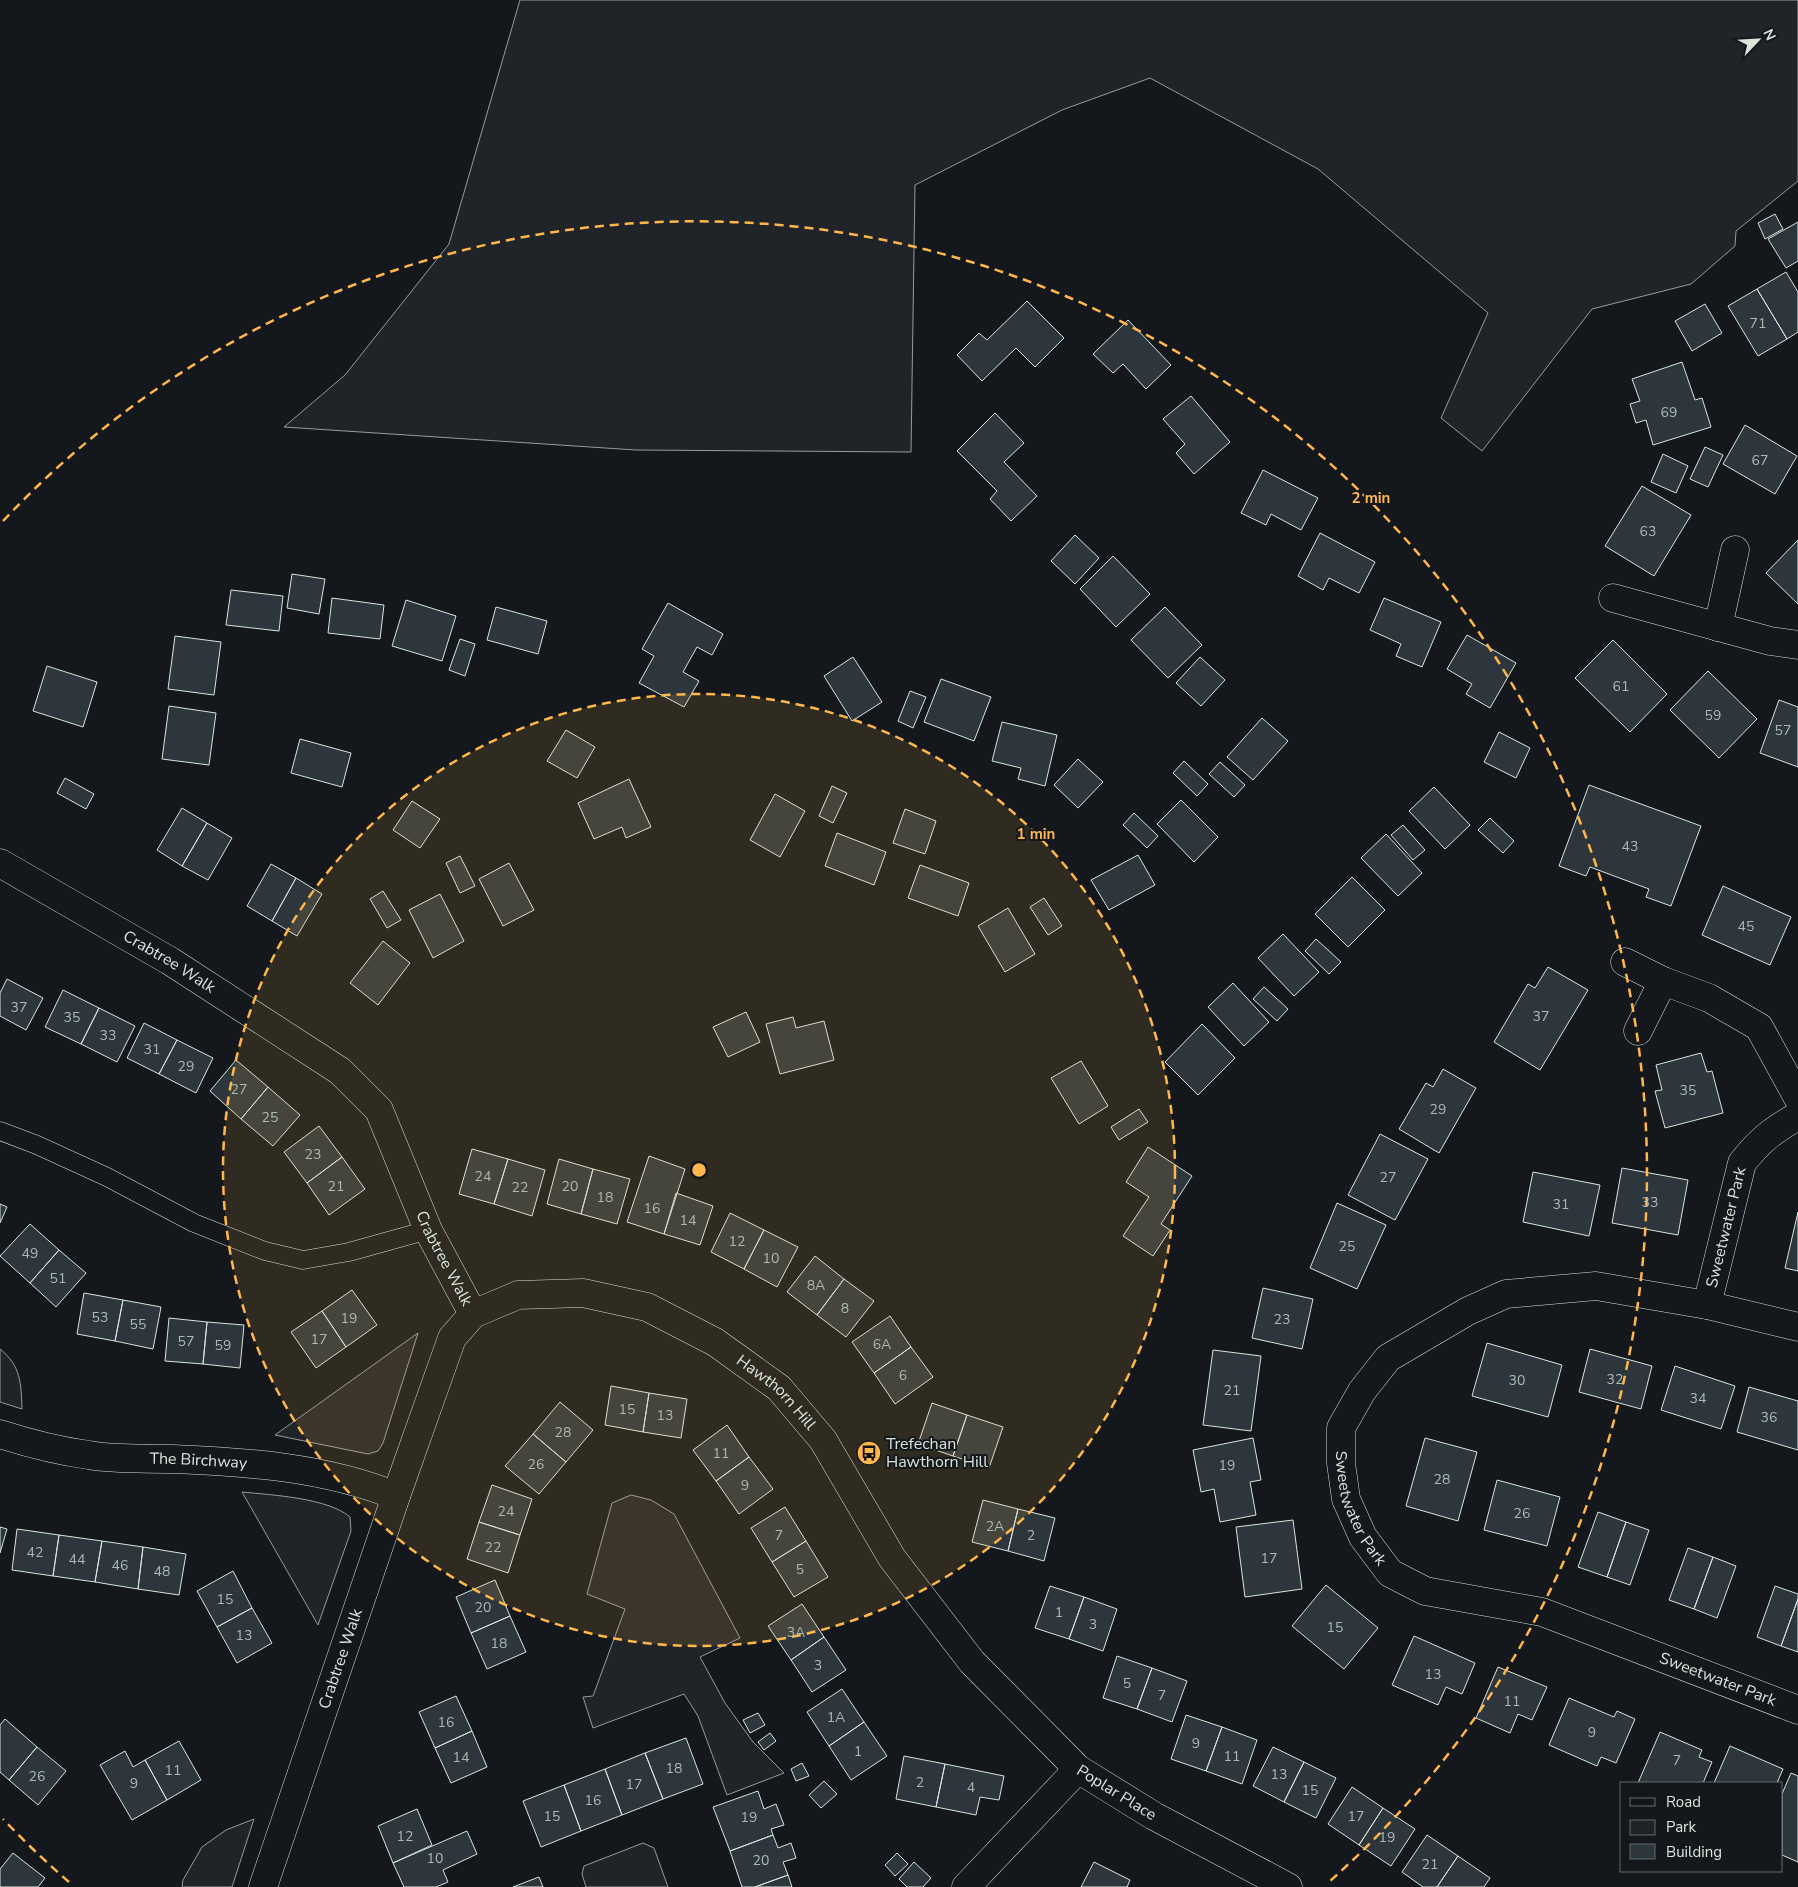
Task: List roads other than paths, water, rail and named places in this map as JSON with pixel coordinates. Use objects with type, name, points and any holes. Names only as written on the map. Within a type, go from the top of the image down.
[{"type":"street","points":[[1718,627],[1735,550]]},
{"type":"street","points":[[1613,598],[1770,641],[1798,646]]},
{"type":"street","name":"Crabtree Walk","points":[[0,863],[170,961],[340,1071],[379,1110],[428,1230],[473,1314],[452,1338],[396,1496],[263,1887]]},
{"type":"street","points":[[1625,962],[1663,980],[1709,998],[1759,1027],[1798,1098]]},
{"type":"street","points":[[1638,1031],[1663,980]]},
{"type":"street","name":"Sweetwater Park","points":[[1706,1305],[1742,1164],[1756,1146],[1772,1131],[1798,1116]]},
{"type":"street","name":"Sweetwater Park","points":[[1798,1327],[1706,1305],[1596,1286],[1506,1294],[1468,1311],[1388,1358],[1362,1391],[1341,1428],[1341,1463],[1346,1499],[1363,1537],[1390,1573],[1425,1591],[1542,1612],[1798,1710]]},
{"type":"street","name":"Hawthorn Hill","points":[[473,1314],[518,1295],[583,1293],[647,1307],[715,1342],[779,1388],[823,1440],[892,1558],[972,1662]]},
{"type":"street","name":"The Birchway","points":[[0,1434],[90,1456],[230,1461],[278,1466],[369,1485],[396,1496]]},
{"type":"street","name":"Poplar Place","points":[[972,1662],[1078,1769],[1154,1816],[1288,1887]]},
{"type":"street","points":[[966,1887],[1078,1769]]},
{"type":"lane","points":[[0,1131],[37,1145],[107,1177],[194,1223],[265,1252],[303,1260],[349,1252],[428,1230]]},
{"type":"place","name":"Trefechan Hawthorn Hill","points":[[869,1453]]}]
